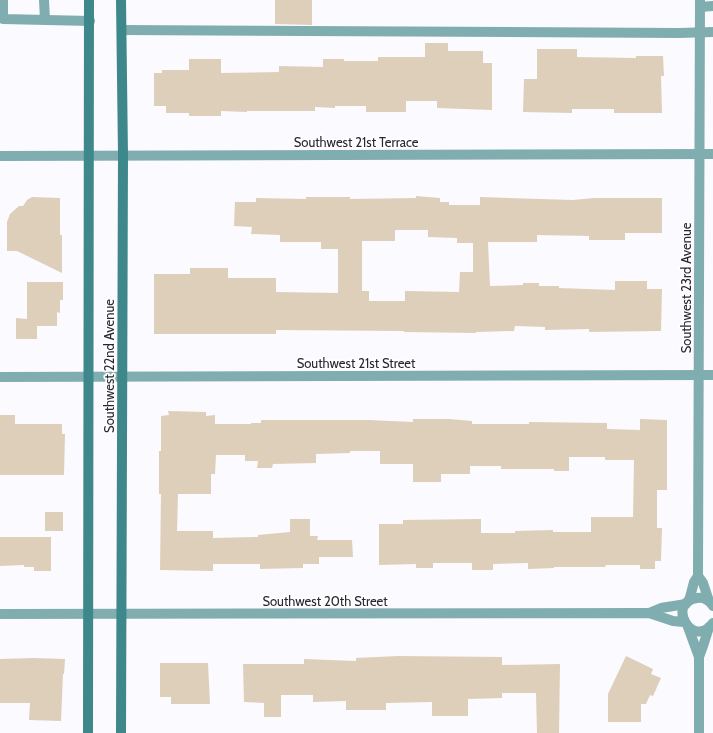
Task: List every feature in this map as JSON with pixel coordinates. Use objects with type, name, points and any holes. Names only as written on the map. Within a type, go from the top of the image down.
[{"type":"main road","name":"Southwest 22nd Avenue","points":[[88,733],[90,0]]},
{"type":"main road","name":"Southwest 22nd Avenue","points":[[121,0],[123,155],[120,614],[121,733]]},
{"type":"street","points":[[4,0],[4,20],[90,21]]},
{"type":"street","points":[[44,0],[44,20]]},
{"type":"street","points":[[700,3],[713,6]]},
{"type":"street","name":"Southwest 23rd Avenue","points":[[686,624],[682,613],[688,602],[694,582],[698,576],[700,3]]},
{"type":"street","points":[[122,30],[713,32]]},
{"type":"street","name":"Southwest 21st Terrace","points":[[0,156],[713,154]]},
{"type":"street","name":"Southwest 21st Street","points":[[0,377],[713,375]]},
{"type":"street","name":"Southwest 23rd Avenue","points":[[698,576],[703,583],[712,604]]},
{"type":"street","name":"Southwest 20th Street","points":[[649,613],[661,608],[699,598],[712,604]]},
{"type":"street","name":"Southwest 20th Street","points":[[0,614],[649,613],[686,624],[698,631],[712,625]]},
{"type":"street","points":[[686,624],[699,657],[699,733]]},
{"type":"street","points":[[699,657],[712,625]]},
{"type":"building","points":[[275,0],[312,0],[312,25],[275,24]]},
{"type":"building","points":[[425,43],[448,43],[448,51],[483,51],[483,63],[492,63],[492,110],[437,108],[437,101],[406,101],[406,112],[366,112],[366,106],[335,106],[335,108],[315,107],[315,111],[221,111],[221,116],[189,116],[189,113],[166,113],[166,106],[154,106],[154,73],[162,73],[162,70],[189,70],[189,59],[221,59],[221,73],[279,72],[279,66],[323,67],[323,59],[344,59],[344,61],[378,61],[378,57],[425,57]]},
{"type":"building","points":[[537,49],[577,49],[577,57],[636,58],[636,56],[663,56],[664,76],[661,76],[662,113],[614,113],[614,109],[572,109],[572,113],[523,112],[524,79],[537,79]]},
{"type":"building","points":[[416,196],[440,198],[440,202],[449,202],[449,205],[480,205],[480,197],[573,200],[594,198],[662,198],[662,233],[625,233],[625,240],[589,240],[589,236],[537,235],[537,242],[488,242],[490,286],[539,283],[539,286],[559,286],[559,288],[615,290],[615,281],[647,281],[647,289],[662,289],[661,331],[589,332],[589,329],[545,330],[545,327],[515,326],[514,331],[476,333],[276,330],[276,334],[154,334],[154,274],[190,274],[190,268],[228,268],[228,278],[276,278],[276,292],[338,293],[338,249],[321,249],[321,242],[280,242],[280,235],[251,234],[252,227],[234,226],[235,202],[256,202],[256,198],[416,198]],"holes":[[[395,230],[428,230],[428,237],[457,238],[457,243],[473,243],[473,272],[460,272],[459,292],[405,291],[405,301],[369,301],[369,291],[362,291],[362,241],[395,241]]]},
{"type":"building","points":[[32,197],[60,198],[62,273],[17,251],[7,251],[7,222],[10,214],[19,206],[23,206],[27,200]]},
{"type":"building","points":[[27,282],[63,282],[63,300],[60,300],[60,313],[57,312],[57,326],[37,326],[37,339],[16,339],[16,318],[27,319]]},
{"type":"building","points":[[168,411],[206,412],[206,416],[215,415],[215,424],[251,424],[261,423],[261,420],[369,420],[413,422],[413,419],[450,419],[472,421],[472,424],[529,424],[529,422],[607,423],[607,429],[640,430],[640,419],[667,420],[667,490],[657,490],[657,528],[662,528],[661,561],[655,561],[655,569],[640,569],[640,565],[606,565],[605,567],[554,567],[528,569],[528,563],[493,564],[493,570],[472,570],[472,563],[433,563],[433,568],[416,568],[416,564],[379,565],[379,524],[403,524],[403,520],[481,519],[481,533],[515,533],[515,531],[553,530],[553,532],[591,532],[591,517],[633,517],[634,460],[605,460],[605,457],[569,457],[569,471],[554,471],[554,469],[501,469],[501,466],[470,466],[470,474],[441,474],[441,482],[413,482],[413,464],[380,464],[380,451],[350,451],[350,453],[316,454],[316,463],[273,464],[272,468],[257,468],[258,461],[245,461],[245,455],[216,455],[215,474],[211,474],[211,494],[178,494],[177,531],[213,531],[213,538],[258,537],[258,535],[290,532],[290,519],[310,519],[310,536],[318,536],[317,540],[352,540],[353,557],[319,557],[319,564],[303,564],[303,568],[260,569],[260,564],[213,564],[213,571],[160,570],[161,494],[159,494],[159,451],[161,451],[161,416],[169,415]]},
{"type":"building","points":[[0,415],[15,415],[15,424],[62,424],[62,434],[65,434],[64,475],[0,475]]},
{"type":"building","points":[[45,512],[63,512],[63,531],[45,531]]},
{"type":"building","points":[[0,537],[51,537],[51,571],[34,571],[34,567],[24,567],[24,565],[0,566]]},
{"type":"building","points":[[398,656],[502,657],[502,665],[560,664],[559,733],[537,733],[536,693],[502,693],[502,698],[468,699],[468,716],[432,716],[432,702],[386,703],[386,710],[346,710],[346,701],[313,702],[313,695],[281,695],[281,717],[264,717],[264,703],[244,702],[243,664],[304,664],[304,659],[356,661],[356,658]]},
{"type":"building","points":[[626,656],[653,669],[651,674],[661,678],[653,696],[650,695],[646,704],[641,704],[641,722],[608,722],[608,694]]},
{"type":"building","points":[[0,659],[65,659],[61,721],[29,720],[30,703],[0,703]]},
{"type":"building","points":[[160,663],[208,663],[210,704],[171,704],[171,697],[160,697]]}]
